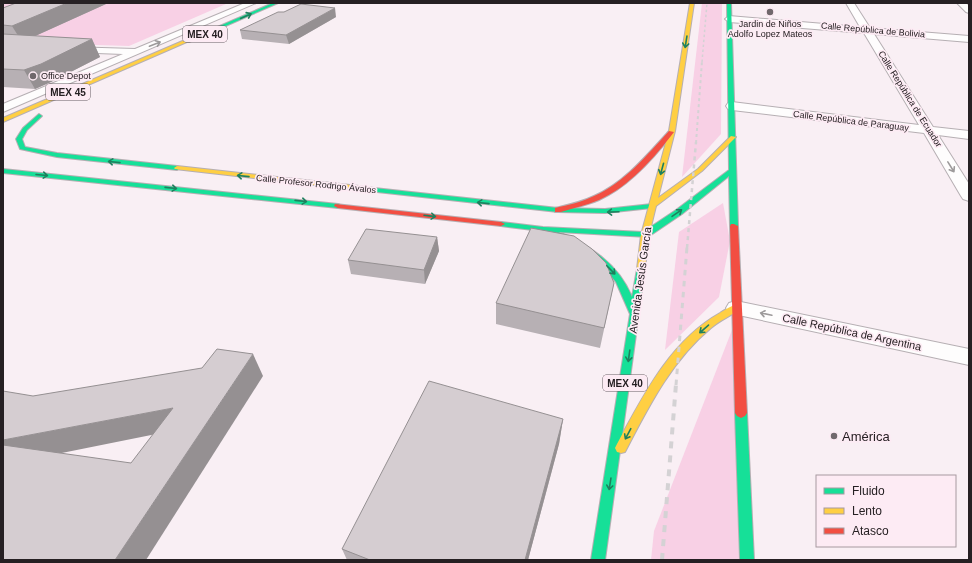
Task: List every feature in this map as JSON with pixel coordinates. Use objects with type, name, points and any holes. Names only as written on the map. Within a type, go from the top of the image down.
[{"type":"main road","name":"MEX 40","points":[[17,126],[93,88],[133,65],[276,3]]},
{"type":"main road","name":"Avenida Jesús García","points":[[598,560],[645,236],[672,131],[692,3]]},
{"type":"main road","points":[[728,3],[733,137],[736,308],[747,560]]},
{"type":"main road","name":"MEX 45","points":[[3,120],[133,65]]},
{"type":"main road","name":"Calle Profesor Rodrigo Ávalos","points":[[46,112],[25,129],[19,139],[22,148],[36,152],[115,162],[558,210],[613,212],[652,206]]},
{"type":"main road","points":[[558,210],[583,204],[607,192],[632,172],[672,131]]},
{"type":"main road","points":[[652,206],[700,170],[733,137]]},
{"type":"main road","points":[[645,236],[679,212],[733,170]]},
{"type":"main road","name":"Calle Profesor Rodrigo Ávalos","points":[[3,171],[299,201],[543,229],[645,236]]},
{"type":"main road","points":[[543,229],[584,247],[613,271],[624,284],[630,297],[634,320]]},
{"type":"main road","points":[[613,463],[646,401],[669,366],[689,342],[708,325],[736,308]]},
{"type":"street","points":[[3,108],[252,3]]},
{"type":"street","name":"Calle República de Ecuador","points":[[850,3],[969,196]]},
{"type":"street","points":[[961,3],[969,10]]},
{"type":"street","name":"Calle República de Bolivia","points":[[729,19],[969,39]]},
{"type":"street","points":[[59,48],[137,51]]},
{"type":"street","points":[[3,113],[96,73],[137,51]]},
{"type":"street","name":"Calle República de Paraguay","points":[[732,106],[969,135]]},
{"type":"street","name":"Calle República de Argentina","points":[[736,308],[969,357]]},
{"type":"shaded area","points":[[3,3],[226,4],[129,46],[3,42]]},
{"type":"shaded area","points":[[702,3],[722,3],[721,134],[682,177]]},
{"type":"shaded area","points":[[723,203],[730,241],[719,297],[665,350],[679,232]]},
{"type":"shaded area","points":[[732,330],[739,560],[651,560],[654,531]]},
{"type":"building","points":[[16,3],[67,3],[12,26],[3,25],[3,8]]},
{"type":"building","points":[[301,4],[335,8],[286,35],[240,30],[278,12],[284,12]]},
{"type":"building","points":[[3,34],[92,39],[41,64],[24,70],[3,69]]},
{"type":"building","points":[[531,228],[574,236],[592,249],[606,263],[614,283],[604,328],[496,303]]},
{"type":"building","points":[[366,229],[437,237],[424,270],[348,260]]},
{"type":"building","points":[[217,349],[253,354],[115,560],[3,560],[3,445],[131,463],[173,408],[3,440],[3,391],[33,396],[202,368]]},
{"type":"building","points":[[429,381],[563,419],[525,560],[370,560],[342,549]]},
{"type":"railway","points":[[702,62],[707,3]]},
{"type":"railway","points":[[696,143],[702,61]]},
{"type":"railway","points":[[687,248],[696,142]]},
{"type":"railway","points":[[676,385],[687,247]]},
{"type":"railway","points":[[662,560],[676,384]]},
{"type":"traffic: fast","points":[[187,41],[276,3]]},
{"type":"traffic: fast","points":[[729,3],[734,226]]},
{"type":"traffic: fast","points":[[39,116],[25,129],[19,139],[22,148],[57,155],[177,168]]},
{"type":"traffic: fast","points":[[645,235],[679,212],[733,170]]},
{"type":"traffic: fast","points":[[3,171],[338,206]]},
{"type":"traffic: fast","points":[[359,188],[558,210],[605,211],[652,206]]},
{"type":"traffic: fast","points":[[501,224],[543,229],[645,235]]},
{"type":"traffic: fast","points":[[543,229],[588,250],[600,259],[619,281],[627,295],[633,312]]},
{"type":"traffic: fast","points":[[598,560],[641,269]]},
{"type":"traffic: fast","points":[[741,413],[747,560]]},
{"type":"traffic: slow","points":[[641,269],[645,235],[672,131],[692,3]]},
{"type":"traffic: slow","points":[[3,120],[187,41]]},
{"type":"traffic: slow","points":[[652,206],[700,170],[733,137]]},
{"type":"traffic: slow","points":[[177,168],[359,188]]},
{"type":"traffic: slow","points":[[621,448],[648,398],[680,352],[707,326],[736,308]]},
{"type":"traffic: jam","points":[[558,210],[592,200],[608,192],[628,177],[671,132]]},
{"type":"traffic: jam","points":[[338,206],[501,224]]},
{"type":"traffic: jam","points":[[734,226],[741,413]]},
{"type":"place","name":"Jardin de Niños Adolfo Lopez Mateos","points":[[770,12]]},
{"type":"place","name":"Office Depot","points":[[33,76]]},
{"type":"place","name":"América","points":[[834,436]]}]
